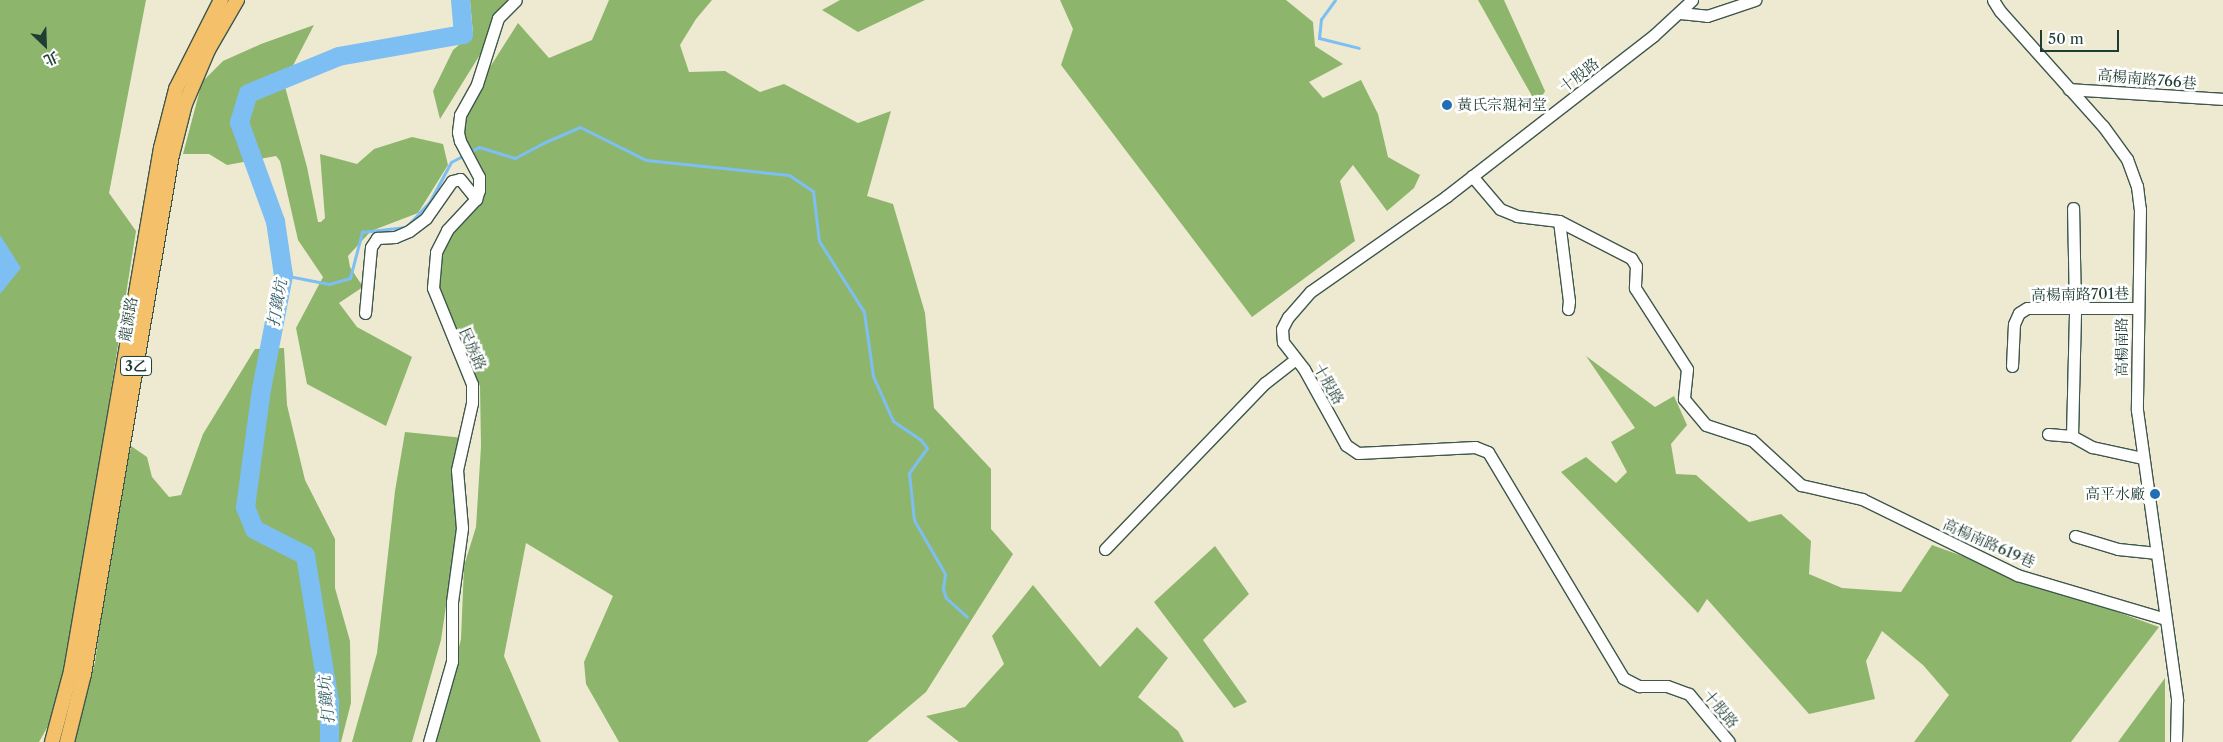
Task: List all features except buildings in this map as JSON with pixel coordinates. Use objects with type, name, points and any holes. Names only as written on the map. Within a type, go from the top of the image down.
[{"type":"main road","name":"龍源路","points":[[52,742],[71,671],[161,148],[176,89],[221,0]]},
{"type":"main road","name":"龍源路","points":[[67,742],[84,674],[172,155],[186,104],[208,50],[237,0]]},
{"type":"street","points":[[476,199],[479,190],[479,177],[460,141],[458,132],[460,115],[477,84],[498,18],[516,0]]},
{"type":"street","name":"十股路","points":[[1692,0],[1680,13],[1472,176],[1310,292],[1288,317],[1282,329],[1284,342],[1296,359],[1346,445],[1358,453],[1475,447],[1488,452],[1623,678],[1638,686],[1667,686],[1689,694],[1729,742]]},
{"type":"street","points":[[1680,13],[1708,16],[1755,0]]},
{"type":"street","name":"高楊南路","points":[[1993,0],[2000,11],[2103,126],[2127,159],[2137,186],[2140,210],[2137,308],[2137,410],[2176,700],[2176,742]]},
{"type":"street","name":"高楊南路766巷","points":[[2069,89],[2223,99]]},
{"type":"street","points":[[1472,176],[1500,209],[1518,216],[1559,221],[1569,300],[1568,309]]},
{"type":"street","points":[[365,313],[371,247],[377,238],[396,237],[409,232],[426,218],[452,181],[460,179],[476,199]]},
{"type":"street","name":"民族路","points":[[429,742],[452,661],[452,602],[462,528],[457,470],[472,404],[472,384],[433,288],[436,252],[447,230],[476,199]]},
{"type":"street","points":[[2072,436],[2075,309],[2073,208]]},
{"type":"street","name":"高楊南路619巷","points":[[1559,221],[1631,258],[1636,266],[1635,288],[1687,369],[1684,399],[1706,425],[1752,440],[1801,485],[1862,499],[2017,575],[2166,620]]},
{"type":"street","name":"高楊南路701巷","points":[[2012,366],[2014,324],[2019,313],[2027,308],[2137,308]]},
{"type":"street","points":[[1105,549],[1265,383],[1296,359]]},
{"type":"street","points":[[2048,434],[2072,436],[2092,447],[2142,458]]},
{"type":"street","points":[[2075,536],[2118,549],[2157,554]]},
{"type":"green space","points":[[0,0],[146,0],[109,193],[136,231],[62,701],[39,742],[0,742]]},
{"type":"green space","points":[[470,0],[514,0],[440,119],[433,91],[453,50],[473,33]]},
{"type":"green space","points":[[609,0],[712,0],[696,19],[680,45],[689,72],[725,71],[760,92],[784,84],[858,123],[891,111],[867,196],[893,204],[925,313],[934,408],[991,469],[991,529],[1013,554],[926,692],[867,742],[619,742],[586,684],[584,662],[613,596],[526,543],[504,656],[541,742],[435,742],[461,639],[464,566],[476,527],[481,446],[480,386],[452,332],[439,291],[438,253],[480,188],[462,145],[462,121],[473,94],[518,23],[549,58],[592,40]]},
{"type":"green space","points":[[840,0],[925,0],[858,32],[822,10]]},
{"type":"green space","points":[[1060,0],[1286,0],[1313,22],[1315,46],[1343,64],[1309,82],[1323,98],[1361,80],[1378,114],[1388,157],[1420,175],[1414,188],[1387,211],[1353,165],[1340,181],[1355,241],[1252,317],[1061,65],[1073,29]]},
{"type":"green space","points":[[1478,0],[1504,0],[1545,91],[1537,105]]},
{"type":"green space","points":[[314,25],[284,83],[307,167],[318,222],[325,218],[320,154],[357,164],[374,149],[412,137],[443,144],[448,165],[418,213],[371,231],[348,256],[350,267],[363,287],[339,303],[357,327],[412,357],[386,426],[307,384],[296,328],[323,277],[298,240],[280,161],[276,156],[227,165],[209,154],[183,154],[202,82],[223,61],[261,44]]},
{"type":"green space","points":[[284,348],[287,405],[305,480],[335,539],[335,588],[350,641],[351,703],[341,742],[73,742],[95,662],[112,536],[131,446],[147,457],[152,477],[169,497],[181,495],[203,434],[255,349]]},
{"type":"green space","points":[[1586,356],[1655,407],[1674,396],[1687,425],[1671,444],[1676,474],[1696,475],[1749,522],[1781,514],[1811,541],[1809,574],[1842,588],[1901,592],[1932,545],[2159,627],[2071,742],[1914,742],[1949,695],[1923,665],[1882,631],[1866,661],[1875,699],[1809,714],[1707,599],[1698,613],[1561,472],[1586,457],[1616,483],[1627,472],[1611,442],[1635,428]]},
{"type":"green space","points":[[405,432],[464,438],[456,537],[441,640],[412,742],[352,742],[377,653],[395,491]]},
{"type":"green space","points":[[1215,546],[1249,594],[1203,640],[1247,702],[1234,708],[1154,602]]},
{"type":"green space","points":[[1033,585],[1100,667],[1137,627],[1168,658],[1138,697],[1178,731],[1184,742],[959,742],[926,716],[965,707],[1004,664],[992,636]]},
{"type":"green space","points":[[2165,678],[2165,742],[2118,742]]},
{"type":"water","points":[[0,235],[21,268],[0,294]]},
{"type":"waterway","name":"打鐵坑","points":[[329,742],[329,702],[305,555],[254,529],[245,507],[261,389],[283,275],[275,221],[239,122],[248,93],[338,56],[463,34],[460,0]]},
{"type":"waterway","points":[[1335,0],[1321,19],[1319,38],[1359,48]]},
{"type":"waterway","points":[[470,152],[479,147],[515,158],[580,127],[646,160],[789,175],[813,191],[819,241],[864,312],[873,376],[893,421],[920,439],[927,448],[909,473],[914,520],[945,574],[943,589],[946,598],[967,617]]},
{"type":"waterway","points":[[283,275],[329,284],[350,278],[362,232],[406,227],[430,201],[451,162],[464,155]]},
{"type":"place","name":"黃氏宗親祠堂","points":[[1447,105]]},
{"type":"place","name":"高平水廠","points":[[2155,494]]}]
